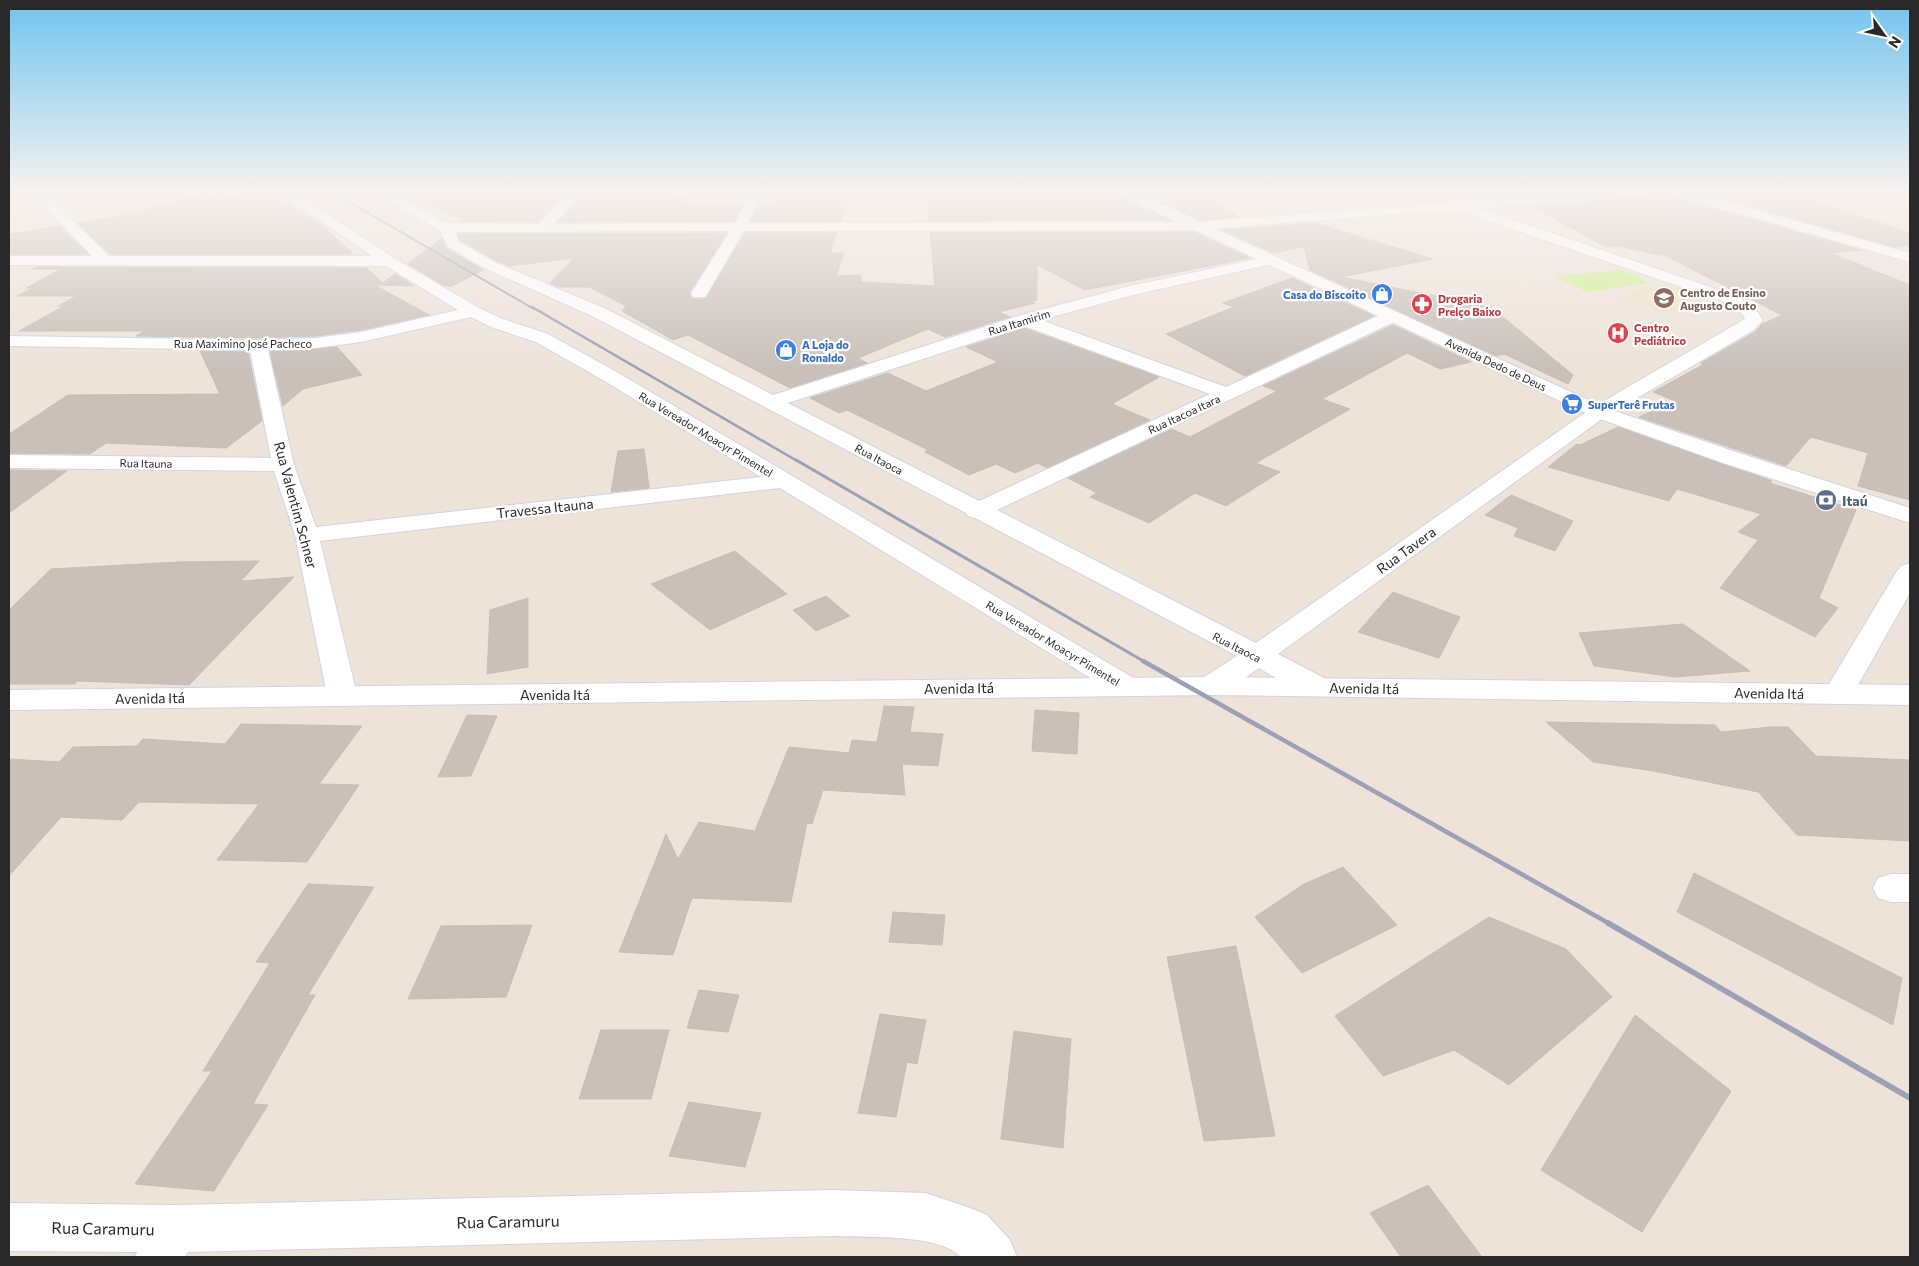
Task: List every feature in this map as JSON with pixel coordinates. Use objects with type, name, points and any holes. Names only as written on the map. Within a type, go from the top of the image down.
[{"type":"street","points":[[94,250],[105,261]]},
{"type":"street","name":"Rua Vereador Moacyr Pimentel","points":[[372,250],[473,312],[496,323],[542,338],[615,379],[1125,686]]},
{"type":"street","name":"Rua Itaoca","points":[[464,250],[487,264],[598,312],[1318,688]]},
{"type":"street","points":[[699,294],[725,250]]},
{"type":"street","name":"Avenida Dedo de Deus","points":[[1250,250],[1599,412],[1731,458],[1910,516]]},
{"type":"street","name":"Rua Tavera","points":[[1211,686],[1256,657],[1599,412],[1748,326],[1754,320],[1753,315],[1747,309],[1726,297],[1588,250]]},
{"type":"street","points":[[1882,250],[1910,258]]},
{"type":"street","name":"Rua Itamirim","points":[[772,402],[1024,320],[1130,292],[1271,260]]},
{"type":"street","points":[[9,261],[389,261]]},
{"type":"street","name":"Rua Maximino José Pacheco","points":[[9,341],[258,345],[316,343],[361,337],[473,312]]},
{"type":"street","name":"Rua Itacoa Itara","points":[[976,511],[1392,316]]},
{"type":"street","points":[[1024,320],[1228,394]]},
{"type":"street","name":"Rua Valentim Schner","points":[[258,345],[283,465],[307,534],[342,695]]},
{"type":"street","name":"Rua Itauna","points":[[9,462],[283,465]]},
{"type":"street","name":"Travessa Itauna","points":[[307,534],[783,481]]},
{"type":"street","points":[[1838,694],[1910,571]]},
{"type":"street","name":"Avenida Itá","points":[[9,700],[1125,686],[1910,695]]},
{"type":"street","name":"Rua Caramuru","points":[[9,1227],[167,1243],[833,1213],[926,1217],[970,1232],[993,1257]]},
{"type":"shaded area","name":"Centro de Ensino Augusto Couto","points":[[1671,282],[1711,296],[1683,315],[1617,300],[1646,285],[1656,287]]},
{"type":"green space","points":[[1621,270],[1639,277],[1647,283],[1587,292],[1554,276]]},
{"type":"building","points":[[9,250],[84,250],[88,254],[9,254]]},
{"type":"building","points":[[106,250],[349,250],[353,254],[110,254]]},
{"type":"building","points":[[426,250],[449,250],[483,270],[452,286],[445,286],[408,264]]},
{"type":"building","points":[[478,250],[716,250],[689,293],[693,299],[705,299],[735,250],[831,250],[830,253],[844,253],[836,276],[861,275],[861,282],[935,286],[932,250],[1233,250],[1250,258],[1085,290],[1037,265],[1037,300],[1030,301],[1035,303],[999,312],[1010,317],[945,337],[928,329],[858,358],[867,363],[790,388],[688,335],[673,340],[622,311],[626,306],[589,287],[558,287],[550,283],[574,258],[509,266]]},
{"type":"building","points":[[1267,250],[1288,250],[1273,253]]},
{"type":"building","points":[[1305,250],[1404,250],[1433,259],[1341,277],[1491,307],[1573,375],[1568,384],[1504,354],[1496,356],[1310,270]]},
{"type":"building","points":[[1637,250],[1860,250],[1831,253],[1910,285],[1910,500],[1858,486],[1868,453],[1811,437],[1786,466],[1639,417],[1675,401],[1653,392],[1704,364],[1701,363],[1755,332],[1762,324],[1782,315],[1662,254]]},
{"type":"building","points":[[37,267],[367,268],[383,283],[395,274],[414,286],[375,285],[429,315],[361,330],[316,336],[258,338],[136,336],[144,331],[19,331],[64,306],[58,306],[76,296],[17,296],[33,288],[26,288],[61,269],[32,269]]},
{"type":"building","points":[[1292,278],[1374,316],[1245,376],[1166,334],[1234,307],[1223,303]]},
{"type":"building","points":[[1393,325],[1471,362],[1440,369],[1407,353],[1322,399],[1350,409],[1256,463],[1280,472],[1226,506],[1195,493],[1149,523],[1090,497],[1097,493],[1068,478],[1172,429],[1190,437],[1277,391],[1263,386]]},
{"type":"building","points":[[1024,328],[1159,377],[1112,404],[1150,420],[1047,468],[1038,463],[1015,473],[996,464],[969,475],[925,452],[928,450],[847,410],[839,413],[810,398],[888,373],[926,391],[998,362],[966,347]]},
{"type":"building","points":[[337,347],[362,375],[303,389],[283,406],[270,352]]},
{"type":"building","points":[[200,351],[248,352],[262,421],[226,448],[106,443],[90,454],[9,453],[9,434],[68,395],[220,394]]},
{"type":"building","points":[[1618,427],[1772,481],[1770,483],[1856,510],[1819,598],[1838,608],[1815,637],[1720,588],[1758,540],[1738,532],[1761,514],[1677,489],[1669,501],[1548,467],[1577,444],[1580,445]]},
{"type":"building","points":[[644,449],[649,488],[611,492],[618,451]]},
{"type":"building","points":[[9,470],[67,471],[9,513]]},
{"type":"building","points":[[1511,495],[1573,521],[1555,551],[1514,536],[1518,528],[1485,515]]},
{"type":"building","points":[[735,551],[787,594],[710,630],[651,584]]},
{"type":"building","points":[[259,561],[241,581],[294,577],[189,685],[77,681],[75,684],[9,684],[9,610],[51,569],[178,562]]},
{"type":"building","points":[[1393,592],[1460,617],[1439,658],[1358,632]]},
{"type":"building","points":[[826,596],[850,616],[816,631],[793,610]]},
{"type":"building","points":[[528,598],[528,667],[487,674],[490,610]]},
{"type":"building","points":[[1683,624],[1750,671],[1675,677],[1594,666],[1579,633]]},
{"type":"building","points":[[884,706],[914,707],[910,732],[943,734],[938,766],[902,764],[905,795],[823,790],[812,824],[807,823],[791,902],[692,898],[673,955],[619,952],[666,834],[678,859],[699,822],[755,831],[789,747],[849,753],[852,740],[877,742]]},
{"type":"building","points":[[1035,710],[1079,713],[1077,754],[1032,751]]},
{"type":"building","points":[[467,715],[497,716],[471,776],[438,777]]},
{"type":"building","points":[[1546,722],[1715,725],[1721,732],[1788,727],[1816,756],[1910,760],[1910,841],[1797,835],[1758,792],[1653,771],[1593,762]]},
{"type":"building","points":[[241,724],[362,726],[319,784],[359,785],[307,862],[217,860],[259,804],[139,802],[122,820],[61,817],[9,876],[9,759],[59,762],[73,747],[137,746],[143,739],[225,744]]},
{"type":"building","points":[[1343,867],[1397,925],[1302,973],[1255,917],[1304,884]]},
{"type":"building","points":[[1694,873],[1902,978],[1893,1025],[1677,912]]},
{"type":"building","points":[[308,884],[374,887],[308,995],[315,995],[253,1104],[268,1105],[214,1191],[135,1184],[212,1071],[203,1071],[270,963],[256,962]]},
{"type":"building","points":[[893,912],[945,915],[942,945],[889,942]]},
{"type":"building","points":[[1489,917],[1566,949],[1612,997],[1509,1085],[1454,1050],[1383,1076],[1335,1016]]},
{"type":"building","points":[[532,925],[506,997],[408,999],[441,926]]},
{"type":"building","points":[[1236,946],[1275,1136],[1204,1141],[1167,957]]},
{"type":"building","points":[[699,990],[739,995],[728,1032],[687,1028]]},
{"type":"building","points":[[880,1014],[926,1020],[917,1064],[907,1062],[896,1117],[858,1113]]},
{"type":"building","points":[[1635,1015],[1731,1091],[1642,1232],[1541,1170]]},
{"type":"building","points":[[601,1030],[669,1030],[651,1099],[579,1099]]},
{"type":"building","points":[[1014,1031],[1071,1039],[1063,1148],[1001,1139]]},
{"type":"building","points":[[689,1102],[761,1113],[745,1167],[669,1156]]},
{"type":"building","points":[[1428,1185],[1482,1257],[1401,1257],[1370,1213]]},
{"type":"railway","points":[[432,250],[534,309]]},
{"type":"railway","points":[[532,307],[799,462]]},
{"type":"railway","points":[[796,460],[1145,662]]},
{"type":"railway","points":[[1143,661],[1610,924]]},
{"type":"railway","points":[[1608,923],[1910,1098]]},
{"type":"place","name":"Casa do Biscoito","points":[[1382,294]]},
{"type":"place","name":"Centro de Ensino Augusto Couto","points":[[1664,298]]},
{"type":"place","name":"Drogaria Prelço Baixo","points":[[1422,304]]},
{"type":"place","name":"Centro Pediátrico","points":[[1618,333]]},
{"type":"place","name":"A Loja do Ronaldo","points":[[786,350]]},
{"type":"place","name":"SuperTerê Frutas","points":[[1572,404]]},
{"type":"place","name":"Itaú","points":[[1826,500]]}]
